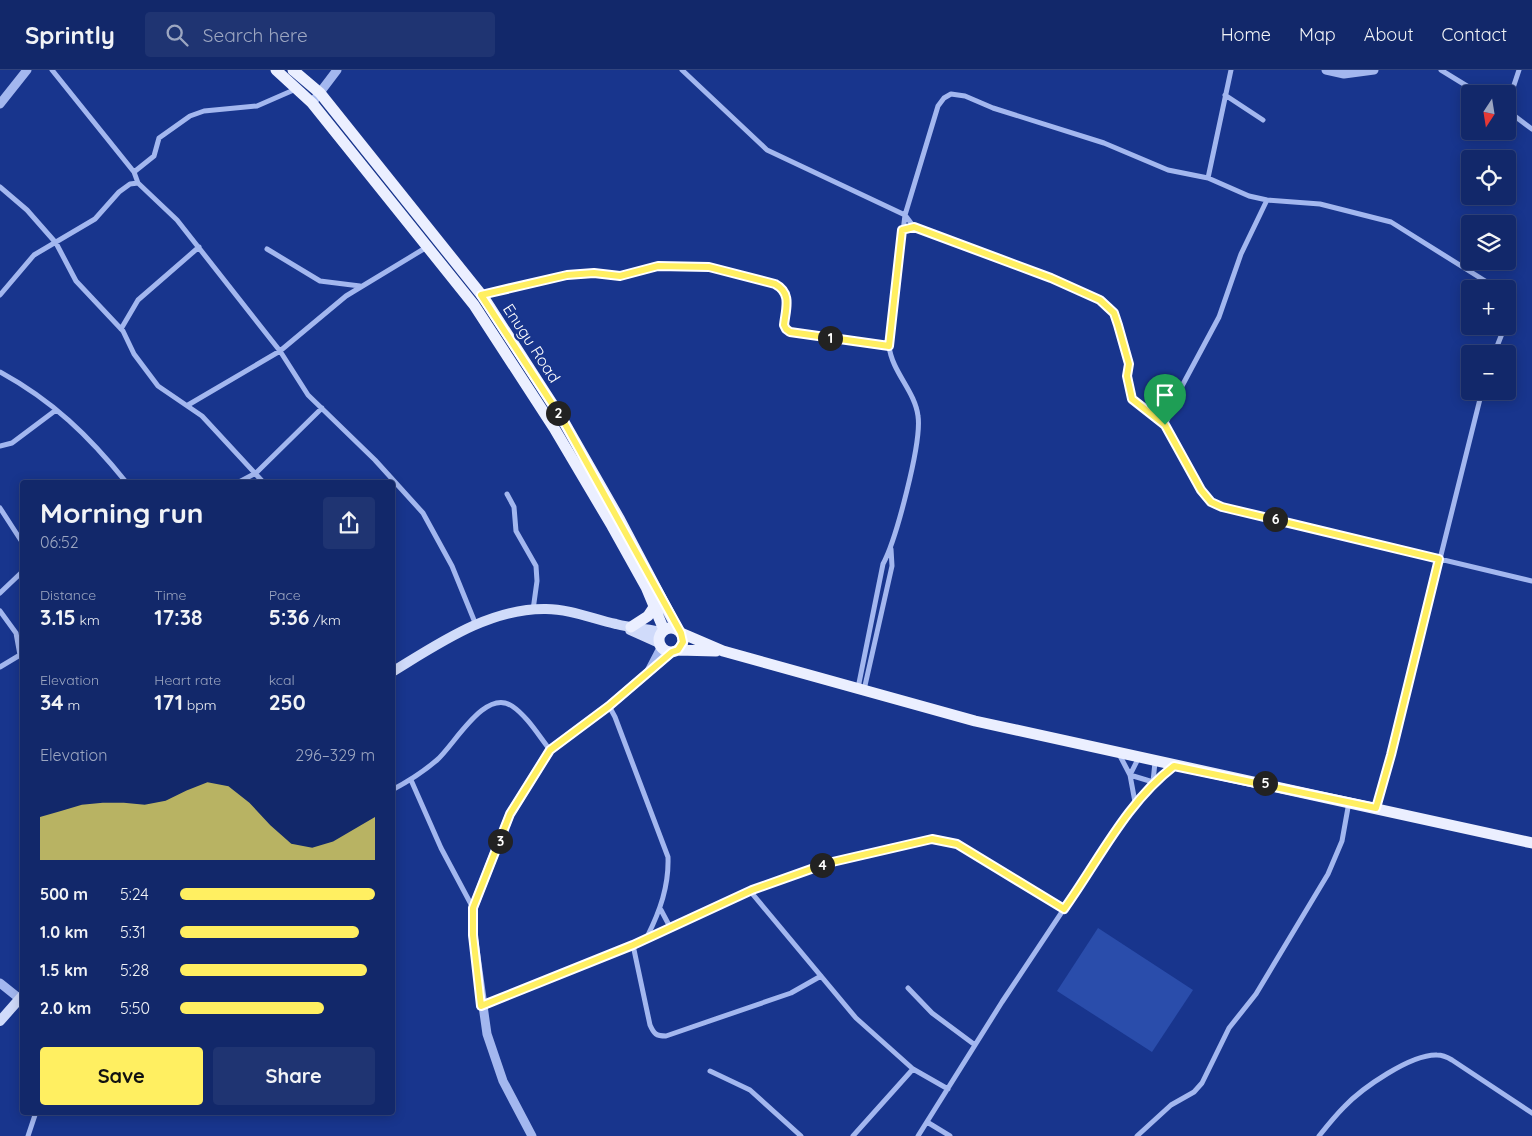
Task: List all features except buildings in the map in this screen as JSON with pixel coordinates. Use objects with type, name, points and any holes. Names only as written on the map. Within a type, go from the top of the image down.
[{"type":"main road","points":[[276,70],[312,103],[474,305],[554,428],[617,535],[646,587],[666,642]]},
{"type":"main road","name":"Enugu Road","points":[[293,70],[320,93],[481,295],[564,422],[680,631]]},
{"type":"main road","points":[[631,627],[642,621],[654,607]]},
{"type":"main road","points":[[395,670],[438,644],[476,625],[503,615],[533,610],[563,611],[617,625],[666,642],[723,651],[975,721],[1138,759],[1349,802],[1532,843]]},
{"type":"main road","points":[[617,625],[631,627],[666,642],[683,642],[680,631]]},
{"type":"main road","points":[[666,642],[671,628],[723,651]]},
{"type":"main road","points":[[0,1021],[20,1001]]},
{"type":"street","points":[[0,104],[27,70]]},
{"type":"street","points":[[52,70],[134,172],[138,183],[177,220],[280,351],[308,395],[393,480]]},
{"type":"street","points":[[312,103],[337,70]]},
{"type":"street","points":[[682,70],[767,150],[905,215],[914,227],[1051,278],[1100,300],[1114,313],[1118,325],[1129,364],[1127,376],[1132,399],[1165,425],[1201,490],[1211,502],[1222,507],[1532,581]]},
{"type":"street","points":[[1208,178],[1232,70]]},
{"type":"street","points":[[1326,70],[1344,74],[1374,70]]},
{"type":"street","points":[[1441,70],[1465,85]]},
{"type":"street","points":[[1514,85],[1519,70]]},
{"type":"street","points":[[134,172],[154,156],[159,138],[190,116],[204,111],[256,106],[296,88]]},
{"type":"street","points":[[861,689],[883,564],[891,548],[908,487],[918,416],[893,365],[889,346],[902,230],[938,106],[944,98],[951,94],[965,96],[993,108],[1104,143],[1168,170],[1208,178],[1249,196],[1267,200],[1320,204],[1391,222],[1484,280]]},
{"type":"street","points":[[1225,95],[1262,120]]},
{"type":"street","points":[[1516,117],[1532,129]]},
{"type":"street","points":[[0,295],[8,283],[24,270],[34,255],[95,219],[119,192],[130,184],[138,183]]},
{"type":"street","points":[[0,187],[27,210],[56,243],[76,281],[121,329],[134,354],[158,386],[202,416],[261,480]]},
{"type":"street","points":[[1165,425],[1182,386],[1219,317],[1241,254],[1267,200]]},
{"type":"street","points":[[902,230],[914,227]]},
{"type":"street","points":[[121,329],[138,300],[198,247]]},
{"type":"street","points":[[188,405],[280,351],[346,296],[428,247]]},
{"type":"street","points":[[267,250],[320,281],[361,286]]},
{"type":"street","points":[[481,295],[567,275],[594,273],[620,276],[658,266],[709,267],[775,284],[782,288],[787,296],[784,325],[790,332],[889,346]]},
{"type":"street","points":[[0,372],[56,410],[88,437],[124,480]]},
{"type":"street","points":[[1376,808],[1480,400]]},
{"type":"street","points":[[243,480],[256,473],[322,408]]},
{"type":"street","points":[[0,446],[12,443],[56,410]]},
{"type":"street","points":[[397,484],[423,513],[452,566],[476,625]]},
{"type":"street","points":[[507,494],[514,507],[516,531],[536,566],[537,581],[533,610]]},
{"type":"street","points":[[0,508],[20,539]]},
{"type":"street","points":[[861,689],[892,566],[891,548]]},
{"type":"street","points":[[0,593],[20,574]]},
{"type":"street","points":[[0,611],[16,633],[20,651]]},
{"type":"street","points":[[532,1136],[502,1081],[487,1034],[481,1006],[473,935],[473,908],[510,814],[550,750],[609,706],[648,671],[666,642]]},
{"type":"street","points":[[0,667],[20,656]]},
{"type":"street","points":[[395,788],[412,780],[438,758],[480,712],[493,703],[503,702],[512,706],[550,750]]},
{"type":"street","points":[[609,706],[615,717],[668,857],[668,876],[661,910],[646,938]]},
{"type":"street","points":[[1119,754],[1130,775],[1135,802]]},
{"type":"street","points":[[1130,775],[1138,759]]},
{"type":"street","points":[[1154,782],[1155,762]]},
{"type":"street","points":[[918,1136],[975,1045],[1135,802],[1154,782],[1174,766]]},
{"type":"street","points":[[1130,775],[1154,782]]},
{"type":"street","points":[[412,780],[442,848],[473,908]]},
{"type":"street","points":[[1137,1136],[1171,1105],[1194,1092],[1202,1083],[1229,1028],[1256,994],[1328,874],[1342,841],[1349,802]]},
{"type":"street","points":[[481,1006],[633,945],[750,891],[828,863],[932,839],[957,844],[1064,909]]},
{"type":"street","points":[[750,891],[856,1018],[913,1069],[948,1089]]},
{"type":"street","points":[[661,910],[670,927]]},
{"type":"street","points":[[633,945],[650,1025],[653,1033],[659,1036],[666,1036],[791,993],[821,976]]},
{"type":"street","points":[[0,983],[20,998]]},
{"type":"street","points":[[908,988],[932,1013],[975,1045]]},
{"type":"street","points":[[1319,1136],[1344,1106],[1364,1089],[1402,1066],[1431,1055],[1439,1054],[1452,1060],[1532,1113]]},
{"type":"street","points":[[853,1136],[913,1069]]},
{"type":"street","points":[[710,1071],[750,1090],[801,1136]]},
{"type":"street","points":[[28,1136],[35,1115]]},
{"type":"street","points":[[927,1122],[950,1136]]},
{"type":"shaded area","points":[[1098,928],[1193,990],[1152,1052],[1057,991]]},
{"type":"route","points":[[914,227],[1051,278],[1100,300],[1114,313],[1118,325],[1129,364],[1127,376],[1132,399],[1165,425],[1172,434],[1201,490],[1211,502],[1222,507],[1439,559],[1415,662],[1376,808],[1250,780],[1174,766],[1154,782],[1135,802],[1064,909],[957,844],[945,840],[932,839],[828,863],[752,890],[633,945],[481,1006],[473,935],[473,908],[510,814],[550,750],[609,706],[672,652],[678,650],[682,646],[683,637],[620,520],[564,422],[481,295],[567,275],[594,273],[620,276],[658,266],[709,267],[775,284],[782,288],[787,296],[784,325],[790,332],[889,346],[902,230],[914,227]]}]
